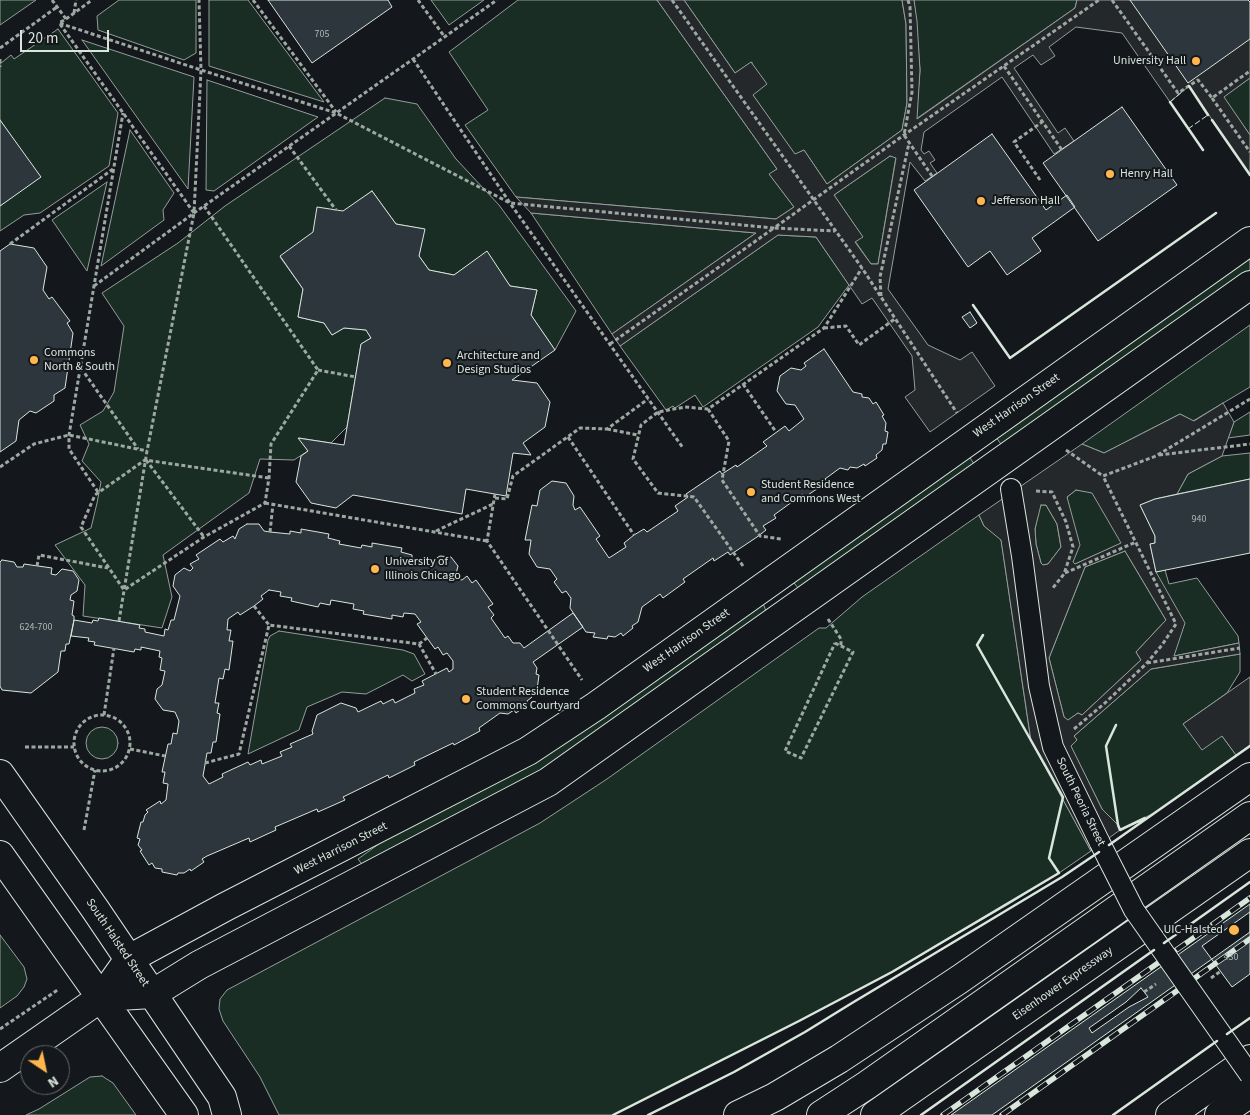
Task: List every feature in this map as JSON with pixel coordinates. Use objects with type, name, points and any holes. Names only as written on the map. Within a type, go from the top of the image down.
[{"type":"main road","name":"West Harrison Street","points":[[0,1068],[102,997],[129,960],[226,907],[528,751],[612,694],[1250,241]]},
{"type":"main road","points":[[102,997],[152,994],[199,965],[548,782],[1250,285]]},
{"type":"main road","name":"South Halsted Street","points":[[0,774],[222,1098],[227,1115]]},
{"type":"main road","points":[[738,1115],[775,1097],[839,1060],[960,979],[1250,777]]},
{"type":"main road","points":[[821,1115],[867,1085],[1250,816]]},
{"type":"main road","name":"Eisenhower Expressway","points":[[875,1115],[1250,853]]},
{"type":"main road","points":[[0,855],[184,1115]]},
{"type":"main road","points":[[1170,1115],[1250,1059]]},
{"type":"main road","points":[[1219,1115],[1250,1093]]},
{"type":"street","name":"South Peoria Street","points":[[1011,490],[1040,686],[1053,747],[1134,910],[1250,1075]]},
{"type":"path","points":[[52,0],[66,19]]},
{"type":"path","points":[[74,13],[76,0]]},
{"type":"path","points":[[59,23],[92,0]]},
{"type":"path","points":[[119,621],[147,451],[194,213],[201,70],[199,0]]},
{"type":"path","points":[[253,0],[336,113]]},
{"type":"path","points":[[418,0],[444,36]]},
{"type":"path","points":[[94,286],[194,213],[497,0]]},
{"type":"path","points":[[672,0],[882,296],[957,413]]},
{"type":"path","points":[[908,0],[910,7],[912,92],[904,135],[932,176]]},
{"type":"path","points":[[610,344],[904,135],[1099,0]]},
{"type":"path","points":[[1112,0],[1178,93],[1198,80],[1250,152]]},
{"type":"path","points":[[0,48],[57,7]]},
{"type":"path","points":[[59,23],[336,113],[510,203],[774,228],[836,231]]},
{"type":"path","points":[[59,23],[194,213]]},
{"type":"path","points":[[0,59],[0,67]]},
{"type":"path","points":[[413,59],[510,203],[683,448]]},
{"type":"path","points":[[1004,66],[1062,150]]},
{"type":"path","points":[[1212,98],[1250,71]]},
{"type":"path","points":[[98,492],[69,448],[69,435],[123,112]]},
{"type":"path","points":[[1040,180],[1014,142],[1042,122]]},
{"type":"path","points":[[882,296],[880,277],[909,142]]},
{"type":"path","points":[[289,146],[336,210]]},
{"type":"path","points":[[10,244],[114,169]]},
{"type":"path","points":[[204,206],[318,370],[356,377]]},
{"type":"path","points":[[744,567],[694,498],[658,493],[633,459],[641,424],[658,412],[685,408],[708,409],[824,328],[862,268]]},
{"type":"path","points":[[824,328],[846,326],[859,345],[896,318]]},
{"type":"path","points":[[81,367],[139,449]]},
{"type":"path","points":[[265,503],[269,478],[270,444],[318,370]]},
{"type":"path","points":[[743,384],[776,432]]},
{"type":"path","points":[[607,429],[648,399]]},
{"type":"path","points":[[1103,476],[1156,456],[1250,399]]},
{"type":"path","points":[[708,409],[729,441],[722,480],[760,536],[782,539]]},
{"type":"path","points":[[582,680],[487,541],[495,496],[507,499],[513,476],[580,428],[607,429],[638,435]]},
{"type":"path","points":[[0,467],[34,444],[69,435],[147,451]]},
{"type":"path","points":[[568,437],[634,535]]},
{"type":"path","points":[[1156,456],[1250,444]]},
{"type":"path","points":[[1053,747],[1105,703],[1146,664],[1176,624],[1103,476],[1066,450]]},
{"type":"path","points":[[124,590],[81,527],[98,492],[146,460],[269,478]]},
{"type":"path","points":[[146,460],[204,538]]},
{"type":"path","points":[[1011,490],[1052,492],[1066,522],[1073,547],[1064,574],[1029,617]]},
{"type":"path","points":[[124,590],[204,538],[265,503],[487,541]]},
{"type":"path","points":[[270,532],[273,504]]},
{"type":"path","points":[[434,532],[494,504]]},
{"type":"path","points":[[1064,574],[1136,542]]},
{"type":"path","points":[[37,566],[39,555],[109,568]]},
{"type":"path","points":[[254,606],[269,625],[419,644],[427,638]]},
{"type":"path","points":[[827,617],[841,638],[841,646]]},
{"type":"path","points":[[205,763],[240,754],[269,625]]},
{"type":"path","points":[[835,643],[841,646],[853,652],[801,758],[785,751],[835,643]]},
{"type":"path","points":[[419,644],[436,674]]},
{"type":"path","points":[[104,715],[114,648]]},
{"type":"path","points":[[1146,664],[1240,648]]},
{"type":"path","points":[[104,715],[119,720],[130,735],[129,754],[124,761],[108,771],[94,770],[82,763],[74,747],[75,738],[83,722],[91,717],[104,715]]},
{"type":"path","points":[[24,747],[74,747]]},
{"type":"path","points":[[130,749],[165,756]]},
{"type":"path","points":[[84,830],[94,770]]},
{"type":"green space","points":[[0,0],[36,0],[0,25]]},
{"type":"green space","points":[[119,0],[196,0],[196,53],[184,60],[98,30],[97,16]]},
{"type":"green space","points":[[209,0],[248,0],[324,102],[209,66]]},
{"type":"green space","points":[[431,0],[484,0],[449,25]]},
{"type":"green space","points":[[518,0],[657,0],[777,169],[770,175],[794,207],[776,219],[516,197],[465,125],[488,110],[449,52]]},
{"type":"green space","points":[[684,0],[902,0],[906,24],[907,103],[902,130],[827,184],[804,150],[795,155],[752,94],[752,62],[735,73]]},
{"type":"green space","points":[[914,0],[1077,0],[1075,8],[916,119],[920,70]]},
{"type":"green space","points":[[58,29],[118,113],[109,166],[40,213],[24,215],[0,231],[0,206],[40,177],[0,120],[0,64],[11,55],[14,59]]},
{"type":"green space","points":[[82,40],[194,77],[188,189]]},
{"type":"green space","points":[[1250,78],[1250,135],[1223,97]]},
{"type":"green space","points":[[207,80],[318,117],[214,191],[206,190]]},
{"type":"green space","points":[[385,98],[417,104],[456,159],[499,205],[576,311],[555,350],[531,315],[537,290],[510,286],[487,252],[454,275],[429,270],[419,256],[424,229],[396,224],[372,191],[280,257],[303,289],[298,317],[324,323],[332,335],[344,328],[366,330],[371,338],[361,344],[347,427],[331,443],[299,438],[308,451],[294,460],[260,459],[249,493],[163,555],[172,597],[162,628],[83,616],[85,585],[55,545],[91,528],[101,482],[82,461],[89,444],[80,425],[103,411],[114,392],[124,326],[102,293],[178,243],[225,206]]},
{"type":"green space","points":[[130,130],[174,193],[163,210],[164,220],[101,266]]},
{"type":"green space","points":[[890,156],[896,157],[878,264],[871,264],[855,241],[862,236],[834,195]]},
{"type":"green space","points":[[107,182],[87,271],[52,220]]},
{"type":"green space","points":[[531,213],[756,233],[612,334]]},
{"type":"green space","points":[[778,235],[816,237],[849,285],[818,327],[703,407],[695,395],[675,408],[673,406],[666,410],[620,346]]},
{"type":"green space","points":[[1250,251],[1250,273],[1003,447],[993,433]]},
{"type":"green space","points":[[1250,325],[1250,387],[1193,421],[1180,414],[1104,453],[1082,444]]},
{"type":"green space","points":[[1250,412],[1250,435],[1228,438],[1234,422]]},
{"type":"green space","points":[[967,453],[976,467],[799,589],[794,583],[793,578]]},
{"type":"green space","points":[[1250,453],[1250,479],[1177,494],[1188,474],[1222,456]]},
{"type":"green space","points":[[1076,490],[1092,492],[1122,543],[1075,564],[1073,562],[1067,497]]},
{"type":"green space","points":[[1040,505],[1046,505],[1057,524],[1061,547],[1048,564],[1043,565],[1036,544],[1035,529]]},
{"type":"green space","points":[[979,515],[984,526],[1001,539],[1031,741],[1091,851],[1009,904],[892,972],[613,1115],[279,1115],[260,1077],[223,1021],[219,1009],[220,999],[227,990],[540,823],[607,779],[819,628],[826,628],[862,597]]},
{"type":"green space","points":[[1125,551],[1166,620],[1136,652],[1141,660],[1082,715],[1078,713],[1067,721],[1064,717],[1049,658],[1085,567]]},
{"type":"green space","points":[[1165,570],[1169,584],[1197,578],[1238,636],[1239,643],[1174,656],[1156,572]]},
{"type":"green space","points":[[763,603],[767,614],[548,772],[364,867],[358,859],[401,828]]},
{"type":"green space","points":[[279,631],[403,650],[414,654],[425,674],[412,681],[403,675],[366,694],[342,692],[307,707],[299,730],[248,754],[268,640],[270,636]]},
{"type":"green space","points":[[1240,654],[1240,672],[1227,693],[1183,724],[1222,736],[1236,755],[1156,812],[1120,830],[1102,809],[1070,745],[1077,740],[1074,736],[1151,669]]},
{"type":"green space","points":[[102,727],[114,731],[118,743],[114,755],[102,759],[90,755],[86,743],[90,731]]},
{"type":"green space","points":[[0,935],[24,967],[27,979],[17,996],[0,1008]]},
{"type":"green space","points":[[102,1076],[113,1083],[136,1115],[26,1115],[61,1095],[70,1095],[70,1090],[90,1077]]},
{"type":"shaded area","points":[[657,0],[684,0],[735,73],[751,62],[767,84],[753,95],[795,154],[804,150],[827,184],[902,130],[907,103],[906,24],[902,0],[914,0],[917,21],[920,70],[917,119],[1075,8],[1077,0],[1130,0],[1250,39],[1250,78],[1224,97],[1250,135],[1250,175],[1189,86],[1170,102],[1122,33],[1076,27],[1049,47],[1055,56],[1041,65],[1033,55],[1014,68],[1058,133],[1065,128],[1074,141],[1054,154],[1002,77],[924,132],[921,150],[924,154],[929,151],[935,160],[930,163],[937,173],[925,181],[910,162],[888,289],[928,345],[960,360],[972,352],[995,386],[930,432],[905,397],[915,390],[912,356],[872,298],[862,304],[816,237],[778,235],[620,346],[612,334],[756,233],[531,213],[516,197],[776,219],[794,207],[769,174],[777,169]],"holes":[[[890,156],[896,158],[878,264],[871,264],[855,242],[863,237],[834,195]]]},
{"type":"shaded area","points":[[1223,403],[1234,422],[1222,456],[1188,474],[1177,494],[1140,505],[1155,536],[1155,543],[1150,544],[1156,572],[1185,623],[1174,656],[1239,643],[1240,654],[1151,669],[1074,736],[1077,740],[1071,746],[1102,809],[1118,825],[1120,830],[1091,851],[1031,741],[1001,540],[984,526],[979,515],[1082,444],[1104,453],[1180,414],[1194,421]],"holes":[[[1076,490],[1092,493],[1121,543],[1075,564],[1073,562],[1080,545],[1067,497]],[[1041,505],[1046,505],[1057,524],[1061,547],[1048,564],[1043,565],[1041,563],[1036,544],[1035,529]],[[1125,551],[1166,620],[1136,652],[1141,660],[1082,715],[1078,713],[1068,720],[1064,717],[1049,658],[1085,567]]]},
{"type":"shaded area","points":[[1250,677],[1250,745],[1236,755],[1222,736],[1202,750],[1183,724]]},
{"type":"building","points":[[268,0],[388,0],[392,7],[312,63]]},
{"type":"building","name":"University Hall","points":[[1130,0],[1248,0],[1250,2],[1250,39],[1188,83]]},
{"type":"building","name":"Henry Hall","points":[[1122,107],[1177,185],[1098,241],[1043,163]]},
{"type":"building","points":[[0,120],[41,177],[0,206]]},
{"type":"building","name":"Jefferson Hall","points":[[992,134],[1046,210],[1067,195],[1075,207],[1032,238],[1041,251],[1007,275],[990,251],[968,267],[914,190]]},
{"type":"building","name":"Architecture and Design Studios","points":[[372,191],[396,224],[425,229],[419,256],[429,270],[454,275],[487,251],[510,286],[537,290],[531,315],[555,350],[512,380],[537,383],[550,402],[545,427],[523,443],[531,455],[513,453],[506,496],[466,489],[462,514],[353,495],[336,508],[311,503],[296,482],[301,456],[308,451],[298,438],[344,445],[361,344],[371,338],[366,330],[344,328],[332,335],[324,323],[298,317],[303,289],[280,256],[313,232],[317,207],[343,211]]},
{"type":"building","name":"Commons North & South","points":[[10,244],[34,248],[47,267],[43,290],[49,299],[52,297],[70,321],[67,323],[73,333],[65,388],[54,395],[54,401],[36,413],[30,411],[19,420],[16,441],[0,452],[0,251]]},
{"type":"building","points":[[970,312],[977,323],[970,328],[962,317]]},
{"type":"building","name":"Student Residence and Commons West","points":[[824,349],[853,392],[862,394],[862,397],[869,398],[873,404],[876,402],[884,415],[882,416],[886,423],[885,431],[888,432],[886,444],[883,444],[882,450],[876,455],[877,458],[865,466],[864,464],[857,468],[850,467],[848,470],[840,468],[825,479],[827,482],[805,497],[803,494],[774,515],[776,518],[763,526],[766,530],[757,537],[730,555],[728,552],[714,561],[713,558],[683,579],[685,582],[663,598],[660,594],[642,607],[638,622],[623,636],[621,633],[615,637],[608,636],[607,639],[593,637],[595,633],[586,632],[570,608],[571,598],[566,591],[562,593],[554,582],[557,579],[550,569],[537,567],[529,554],[531,540],[525,540],[532,505],[537,506],[540,490],[552,481],[566,483],[574,496],[573,505],[575,510],[580,507],[600,536],[596,539],[609,558],[626,547],[624,543],[634,535],[644,529],[647,532],[678,511],[675,506],[688,497],[686,494],[720,471],[722,474],[736,465],[737,467],[767,446],[763,442],[785,426],[789,431],[804,419],[795,405],[786,404],[777,391],[780,376],[791,368],[801,370],[806,366],[804,363]]},
{"type":"building","points":[[1250,479],[1250,553],[1156,572],[1150,544],[1155,543],[1155,536],[1140,505],[1155,499]]},
{"type":"building","name":"Student Residence Commons Courtyard","points":[[247,524],[259,524],[264,531],[290,534],[290,531],[301,533],[301,529],[329,534],[328,538],[340,541],[339,544],[361,548],[362,545],[372,547],[372,543],[402,548],[401,552],[412,555],[412,558],[432,561],[440,556],[451,557],[458,566],[455,578],[462,580],[467,576],[472,583],[476,580],[493,604],[488,607],[494,615],[491,618],[505,638],[508,636],[513,643],[520,643],[524,648],[573,613],[583,627],[533,662],[537,668],[536,674],[539,675],[537,690],[534,690],[532,697],[527,701],[528,704],[516,713],[514,710],[508,714],[500,713],[479,728],[480,731],[454,745],[453,743],[414,762],[415,765],[389,778],[388,775],[343,797],[345,800],[318,812],[317,809],[275,827],[276,830],[250,842],[249,838],[207,856],[202,859],[204,862],[191,871],[190,869],[177,875],[162,872],[162,869],[155,868],[152,863],[149,865],[140,851],[142,850],[138,845],[140,839],[137,838],[141,822],[143,822],[148,812],[146,810],[160,801],[161,804],[166,800],[168,784],[163,783],[165,772],[162,772],[168,744],[171,744],[173,733],[177,734],[179,721],[175,712],[163,710],[155,699],[157,689],[162,685],[165,671],[160,670],[162,658],[159,657],[160,651],[141,647],[141,650],[135,649],[134,652],[94,645],[95,642],[88,641],[89,638],[71,636],[74,620],[92,623],[93,620],[98,621],[99,618],[140,625],[139,628],[145,629],[145,632],[164,636],[165,629],[168,630],[171,620],[174,620],[180,596],[173,586],[175,575],[184,568],[190,571],[193,568],[190,564],[199,559],[196,555],[220,539],[223,542],[233,536],[235,539],[239,529]],"holes":[[[269,590],[281,592],[280,596],[292,598],[291,601],[318,607],[320,603],[330,605],[331,600],[354,604],[353,609],[364,611],[363,614],[392,619],[392,615],[403,617],[404,613],[415,614],[421,622],[417,624],[435,649],[438,647],[443,655],[447,653],[453,661],[453,669],[449,672],[447,668],[422,681],[424,685],[414,689],[415,693],[395,703],[393,699],[383,704],[381,701],[358,712],[356,708],[341,703],[317,715],[312,731],[313,734],[290,744],[292,747],[280,752],[282,756],[262,764],[261,760],[250,765],[248,762],[222,774],[223,777],[209,784],[203,776],[207,753],[211,753],[213,742],[216,742],[220,714],[217,713],[219,703],[215,703],[219,678],[223,679],[225,669],[229,670],[233,641],[229,641],[231,630],[227,630],[228,619],[238,612],[240,615],[254,606],[263,599],[261,596]]]},
{"type":"building","points":[[2,560],[14,562],[17,567],[23,567],[24,564],[52,568],[51,574],[56,575],[62,569],[73,571],[79,580],[77,591],[71,595],[70,600],[74,601],[72,615],[74,620],[69,644],[66,644],[65,651],[61,651],[58,672],[31,693],[2,690],[0,686],[0,562]]},
{"type":"building","points":[[1250,904],[1250,932],[992,1115],[951,1115]]},
{"type":"building","points":[[1250,912],[1250,974],[1232,987],[1202,946]]},
{"type":"building","points":[[1141,988],[1148,997],[1129,1007],[1092,1033],[1089,1028],[1126,1002]]},
{"type":"railway","points":[[943,1115],[1250,898]]},
{"type":"railway","points":[[1002,1115],[1250,939]]},
{"type":"fence","points":[[1170,102],[1183,91]]},
{"type":"fence","points":[[1188,129],[1208,115]]},
{"type":"wall","points":[[1189,86],[1208,115]]},
{"type":"wall","points":[[1170,102],[1203,150]]},
{"type":"wall","points":[[1212,120],[1250,175]]},
{"type":"wall","points":[[973,305],[1010,358],[1216,213]]},
{"type":"wall","points":[[613,1115],[892,972],[1059,873],[1049,858],[1063,797],[977,645],[983,635]]},
{"type":"wall","points":[[1116,725],[1106,746],[1118,825],[1120,830],[1145,818]]},
{"type":"wall","points":[[1156,812],[1250,746]]},
{"type":"wall","points":[[1109,845],[1156,812]]},
{"type":"wall","points":[[648,1115],[734,1072],[805,1032],[1062,877],[1099,852]]},
{"type":"wall","points":[[1164,943],[1250,882]]},
{"type":"wall","points":[[921,1115],[1154,950]]},
{"type":"wall","points":[[1227,1034],[1250,1018]]},
{"type":"wall","points":[[1113,1115],[1217,1041]]},
{"type":"place","name":"University Hall","points":[[1196,61]]},
{"type":"place","name":"Henry Hall","points":[[1110,174]]},
{"type":"place","name":"Jefferson Hall","points":[[981,201]]},
{"type":"place","name":"Commons North & South","points":[[34,360]]},
{"type":"place","name":"Architecture and Design Studios","points":[[447,363]]},
{"type":"place","name":"Student Residence and Commons West","points":[[751,492]]},
{"type":"place","name":"University of Illinois Chicago","points":[[375,569]]},
{"type":"place","name":"Student Residence Commons Courtyard","points":[[466,699]]},
{"type":"place","name":"UIC-Halsted","points":[[1234,930]]}]
